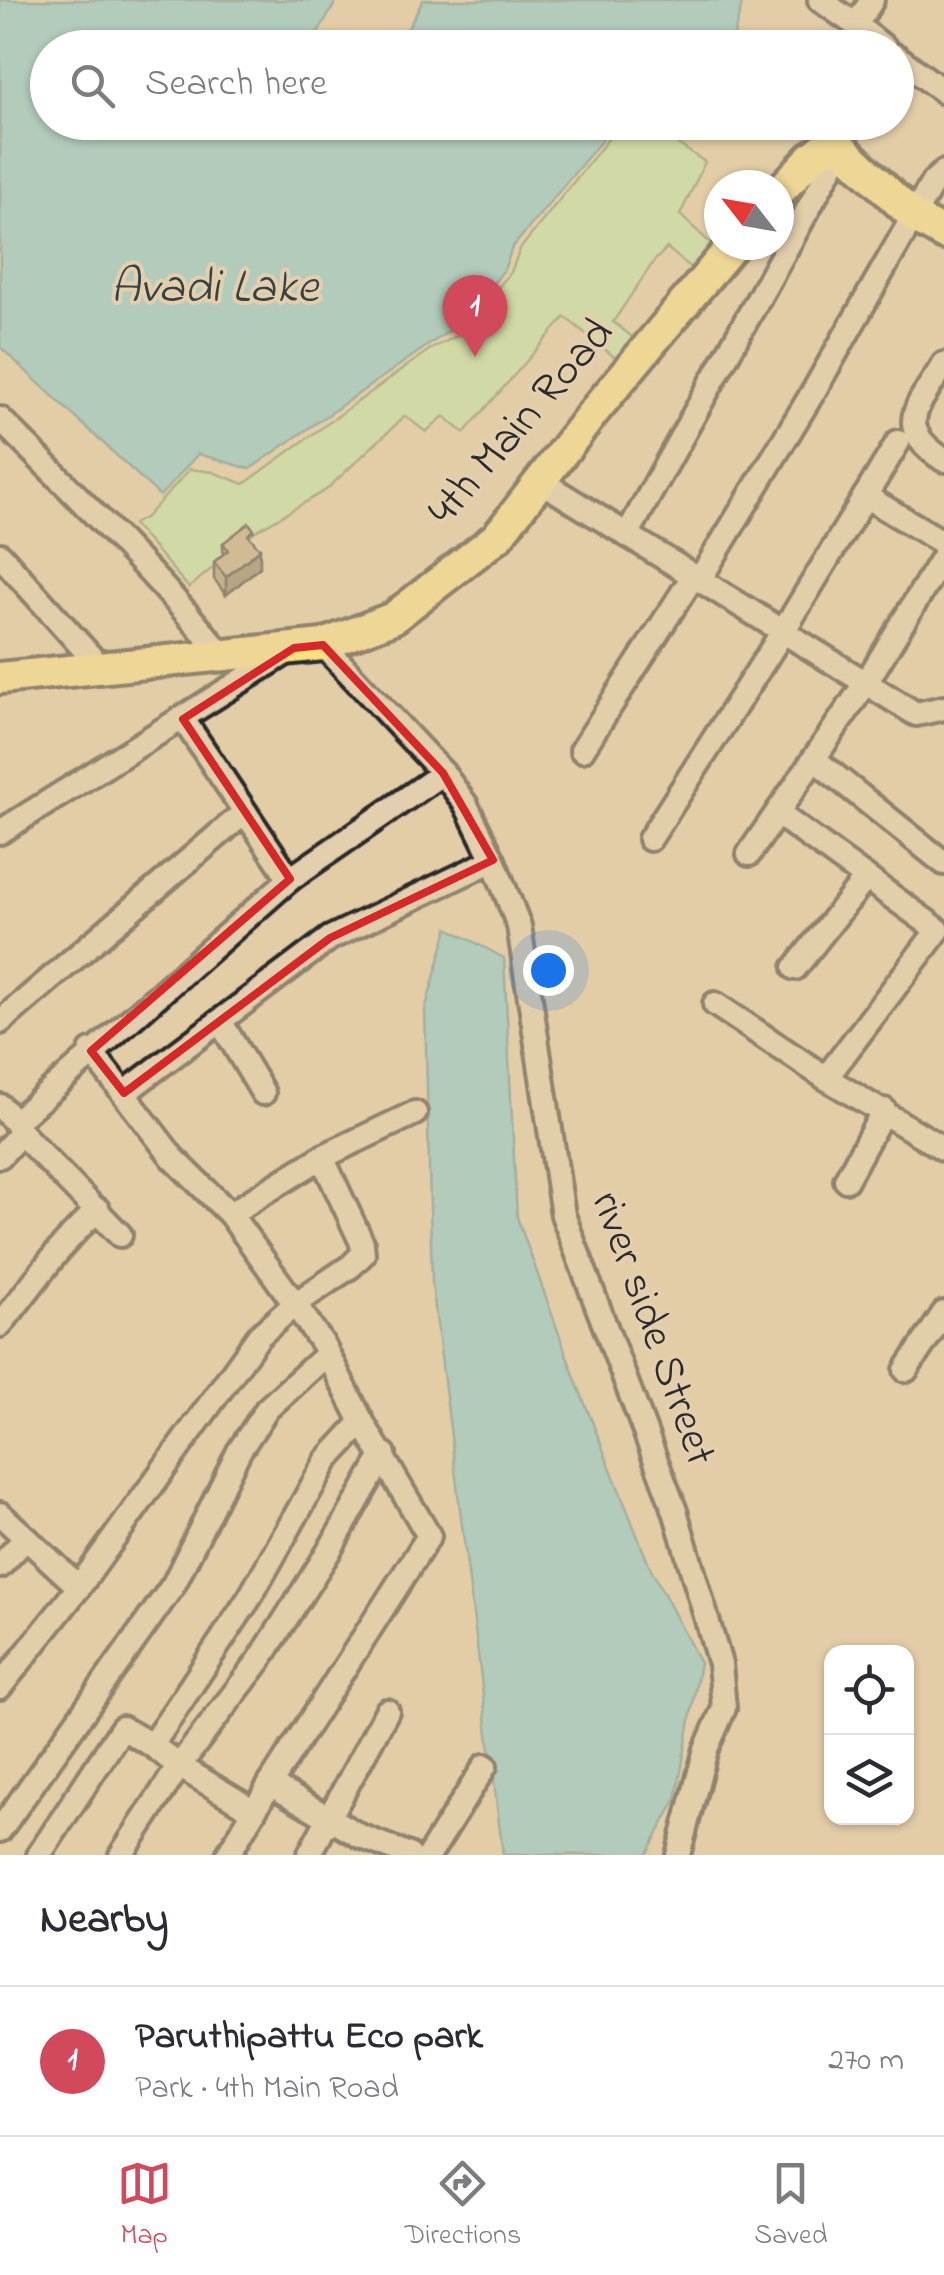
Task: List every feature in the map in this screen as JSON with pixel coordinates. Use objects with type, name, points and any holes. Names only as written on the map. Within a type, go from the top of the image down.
[{"type":"main road","points":[[794,176],[826,147],[842,148],[914,217],[944,234]]},
{"type":"main road","name":"4th Main Road","points":[[0,678],[309,646],[393,618],[497,537],[720,260]]},
{"type":"street","points":[[820,0],[861,30]]},
{"type":"street","points":[[856,26],[872,0]]},
{"type":"street","points":[[914,70],[944,92]]},
{"type":"street","points":[[628,534],[842,148]]},
{"type":"street","points":[[582,750],[697,577],[932,182],[944,172]]},
{"type":"street","points":[[944,364],[916,411],[912,428],[920,444],[944,460]]},
{"type":"street","points":[[0,419],[152,573],[222,655]]},
{"type":"street","points":[[650,839],[898,442]]},
{"type":"street","points":[[542,482],[916,714],[944,708]]},
{"type":"street","points":[[865,496],[944,542]]},
{"type":"street","points":[[749,854],[867,681],[944,555]]},
{"type":"street","points":[[0,556],[100,667]]},
{"type":"street","points":[[0,832],[309,646]]},
{"type":"street","name":"river side Street","points":[[309,646],[443,773],[466,805],[520,926],[563,1215],[674,1511],[720,1664],[724,1708],[706,1750],[678,1855]]},
{"type":"street","points":[[183,720],[290,879]]},
{"type":"street","points":[[814,759],[944,863]]},
{"type":"street","points":[[0,1156],[12,1120],[91,1051],[290,879],[443,773]]},
{"type":"street","points":[[0,1022],[244,812]]},
{"type":"street","points":[[777,812],[938,930],[826,1078]]},
{"type":"street","points":[[124,1092],[330,938],[493,860]]},
{"type":"street","points":[[794,968],[866,878]]},
{"type":"street","points":[[715,1004],[826,1078],[944,1148]]},
{"type":"street","points":[[220,1021],[263,1093]]},
{"type":"street","points":[[91,1051],[173,1158],[230,1214],[296,1304],[429,1533],[429,1540],[228,1855]]},
{"type":"street","points":[[846,1180],[884,1110]]},
{"type":"street","points":[[230,1214],[322,1157],[415,1113]]},
{"type":"street","points":[[12,1120],[120,1235]]},
{"type":"street","points":[[0,1687],[79,1587],[259,1336],[363,1254],[362,1243],[322,1157]]},
{"type":"street","points":[[0,1324],[56,1250],[98,1210]]},
{"type":"street","points":[[906,1370],[936,1341],[944,1313]]},
{"type":"street","points":[[0,1830],[174,1584],[240,1452],[268,1409],[328,1354]]},
{"type":"street","points":[[152,1746],[250,1597],[328,1460],[362,1422]]},
{"type":"street","points":[[121,1855],[179,1766],[259,1661],[329,1551],[384,1454]]},
{"type":"street","points":[[0,1514],[79,1587]]},
{"type":"street","points":[[0,1566],[26,1538]]},
{"type":"street","points":[[86,1704],[254,1811]]},
{"type":"street","points":[[309,1855],[387,1711]]},
{"type":"street","points":[[39,1855],[122,1728]]},
{"type":"street","points":[[430,1855],[484,1766]]},
{"type":"street","points":[[270,1784],[360,1836],[409,1855]]},
{"type":"highlighted area","points":[[323,645],[443,773],[493,860],[330,938],[124,1093],[91,1051],[290,879],[183,719],[294,648]]},
{"type":"green space","points":[[607,140],[672,140],[705,162],[680,215],[704,237],[706,260],[696,272],[667,248],[654,261],[613,322],[640,343],[623,364],[565,317],[464,433],[444,416],[426,432],[405,416],[326,490],[254,532],[189,588],[133,524],[146,517],[190,469],[213,472],[244,484],[429,350],[457,336],[511,272],[520,249]]},
{"type":"water","name":"Avadi Lake","points":[[0,0],[337,0],[320,30],[30,30],[30,140],[602,140],[512,248],[504,270],[463,321],[250,469],[198,454],[160,496],[0,347]]},
{"type":"water","points":[[423,0],[743,0],[735,30],[407,30]]},
{"type":"water","points":[[448,928],[504,958],[517,1217],[649,1565],[700,1663],[676,1800],[646,1855],[503,1855],[432,1284],[425,1010]]},
{"type":"building","points":[[249,523],[254,530],[248,535],[260,549],[226,577],[214,562],[228,550],[223,543]]},
{"type":"place","name":"Paruthipattu Eco park","points":[[475,357]]}]
